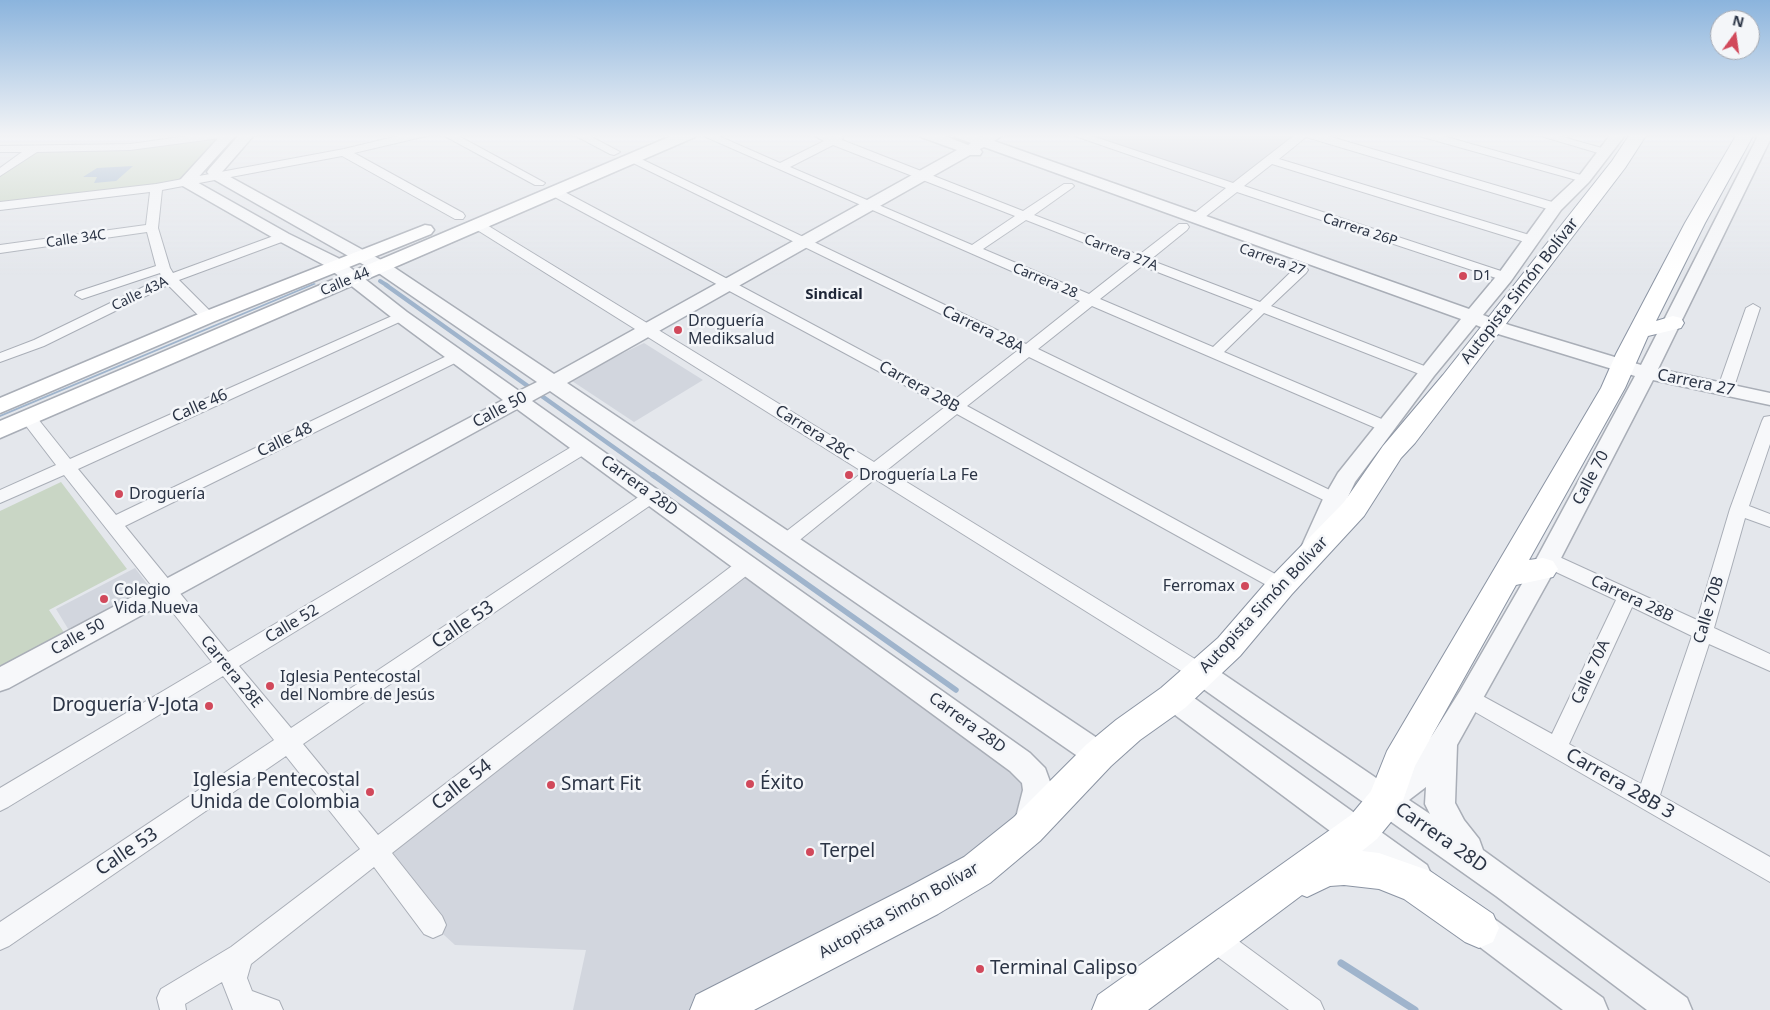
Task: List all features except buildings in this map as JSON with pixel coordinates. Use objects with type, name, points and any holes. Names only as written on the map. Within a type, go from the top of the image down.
[{"type":"highway","name":"Autopista Simón Bolívar","points":[[711,1010],[924,900],[977,870],[1027,829],[1099,755],[1128,730],[1173,698],[1201,673],[1229,647],[1281,586],[1354,509],[1392,452],[1406,437],[1478,326],[1539,266],[1606,181]]},
{"type":"highway","points":[[1113,1010],[1212,937],[1272,896],[1357,832],[1386,800],[1399,762],[1613,388],[1634,370],[1639,332],[1695,223],[1730,181]]},
{"type":"highway","points":[[1505,277],[1539,266],[1532,240]]},
{"type":"highway","points":[[1639,332],[1673,322],[1661,290]]},
{"type":"highway","points":[[1507,575],[1545,565]]},
{"type":"highway","points":[[1272,896],[1327,868],[1361,868],[1398,876],[1416,884],[1478,928]]},
{"type":"main road","name":"Calle 44","points":[[0,404],[208,317],[544,181]]},
{"type":"main road","name":"Calle 44","points":[[0,430],[581,181]]},
{"type":"street","points":[[0,206],[156,188],[191,181]]},
{"type":"street","points":[[227,181],[381,267],[550,384],[1099,755]]},
{"type":"street","points":[[396,181],[459,216]]},
{"type":"street","points":[[535,181],[539,183]]},
{"type":"street","name":"Carrera 28A","points":[[679,181],[1334,499]]},
{"type":"street","name":"Carrera 28","points":[[813,181],[1385,427]]},
{"type":"street","name":"Calle 50","points":[[0,680],[165,589],[550,384],[914,181]]},
{"type":"street","name":"Carrera 27A","points":[[936,181],[1427,372]]},
{"type":"street","name":"Carrera 27","points":[[1059,181],[1068,186],[1189,223],[1478,326],[1582,366],[1634,370],[1770,400]]},
{"type":"street","name":"Carrera 27","points":[[1083,181],[1301,270],[1478,326]]},
{"type":"street","name":"Carrera 26P","points":[[1214,181],[1505,277]]},
{"type":"street","points":[[785,542],[1243,181]]},
{"type":"street","points":[[1340,181],[1532,240]]},
{"type":"street","points":[[1467,181],[1555,207]]},
{"type":"street","points":[[1309,557],[1334,499],[1346,478],[1427,372],[1478,326],[1505,277],[1555,207],[1582,181]]},
{"type":"street","name":"Calle 70","points":[[1386,800],[1420,775],[1443,743],[1470,699],[1545,565],[1634,370],[1673,322],[1743,181]]},
{"type":"street","name":"Carrera 28D","points":[[186,182],[336,265],[401,316],[521,398],[584,447],[1027,768],[1035,778],[1038,790],[1027,829]]},
{"type":"street","points":[[973,250],[1068,186]]},
{"type":"street","points":[[156,188],[152,228],[166,273],[208,317]]},
{"type":"street","name":"Carrera 28B","points":[[555,192],[956,407],[1281,586]]},
{"type":"street","points":[[1695,223],[1718,230]]},
{"type":"street","name":"Carrera 28C","points":[[478,225],[1201,673]]},
{"type":"street","name":"Calle 34C","points":[[0,249],[152,228]]},
{"type":"street","name":"Calle 43A","points":[[0,358],[39,343],[166,273],[283,237]]},
{"type":"street","points":[[1214,354],[1301,270]]},
{"type":"street","points":[[82,296],[166,273]]},
{"type":"street","points":[[1725,390],[1753,308]]},
{"type":"street","name":"Calle 46","points":[[0,497],[401,316]]},
{"type":"street","name":"Calle 48","points":[[113,524],[458,356]]},
{"type":"street","name":"Carrera 28E","points":[[28,418],[376,851],[433,926]]},
{"type":"street","name":"Calle 70B","points":[[1647,800],[1703,632],[1739,509],[1770,421]]},
{"type":"street","name":"Calle 52","points":[[0,800],[584,447]]},
{"type":"street","name":"Calle 53","points":[[0,938],[652,496]]},
{"type":"street","points":[[1739,509],[1770,521]]},
{"type":"street","name":"Calle 54","points":[[172,1004],[240,956],[748,564]]},
{"type":"street","name":"Carrera 28B","points":[[1545,565],[1627,597],[1770,663]]},
{"type":"street","name":"Calle 70A","points":[[1556,748],[1627,597]]},
{"type":"street","name":"Carrera 28D","points":[[1201,673],[1507,884],[1675,1010]]},
{"type":"street","points":[[1173,698],[1421,879],[1478,928],[1591,1010]]},
{"type":"street","name":"Carrera 28B 3","points":[[1470,699],[1770,870]]},
{"type":"street","points":[[1443,743],[1440,804],[1453,830],[1476,859],[1507,884]]},
{"type":"street","points":[[1212,937],[1311,1010]]},
{"type":"street","points":[[240,956],[234,978],[236,988],[243,1001],[270,1010]]},
{"type":"shaded area","points":[[1214,181],[1243,181],[1234,188]]},
{"type":"shaded area","points":[[644,343],[703,380],[634,422],[569,379]]},
{"type":"shaded area","name":"Éxito","points":[[748,564],[1027,768],[1027,829],[711,1010],[573,1010],[586,950],[455,945],[433,925],[376,851]]},
{"type":"shaded area","name":"Colegio Vida Nueva","points":[[135,568],[151,589],[70,632],[56,609]]},
{"type":"green space","points":[[0,181],[187,181],[186,182],[0,206]]},
{"type":"green space","points":[[61,482],[127,569],[49,610],[65,634],[0,669],[0,511]]},
{"type":"water","points":[[95,181],[115,181],[94,183]]},
{"type":"water","points":[[314,283],[316,284],[0,417],[0,415]]},
{"type":"waterway","points":[[380,281],[388,286]]},
{"type":"waterway","points":[[386,285],[654,476]]},
{"type":"waterway","points":[[653,475],[956,690]]},
{"type":"waterway","points":[[1341,963],[1415,1010]]},
{"type":"place","name":"D1","points":[[1463,276]]},
{"type":"place","name":"Droguería Mediksalud","points":[[678,330]]},
{"type":"place","name":"Droguería La Fe","points":[[849,475]]},
{"type":"place","name":"Droguería","points":[[119,494]]},
{"type":"place","name":"Ferromax","points":[[1245,586]]},
{"type":"place","name":"Colegio Vida Nueva","points":[[104,599]]},
{"type":"place","name":"Iglesia Pentecostal del Nombre de Jesús","points":[[270,686]]},
{"type":"place","name":"Droguería V-Jota","points":[[209,706]]},
{"type":"place","name":"Éxito","points":[[750,784]]},
{"type":"place","name":"Smart Fit","points":[[551,785]]},
{"type":"place","name":"Iglesia Pentecostal Unida de Colombia","points":[[370,792]]},
{"type":"place","name":"Terpel","points":[[810,852]]},
{"type":"place","name":"Terminal Calipso","points":[[980,969]]},
{"type":"district","name":"Sindical","points":[[834,295]]}]
